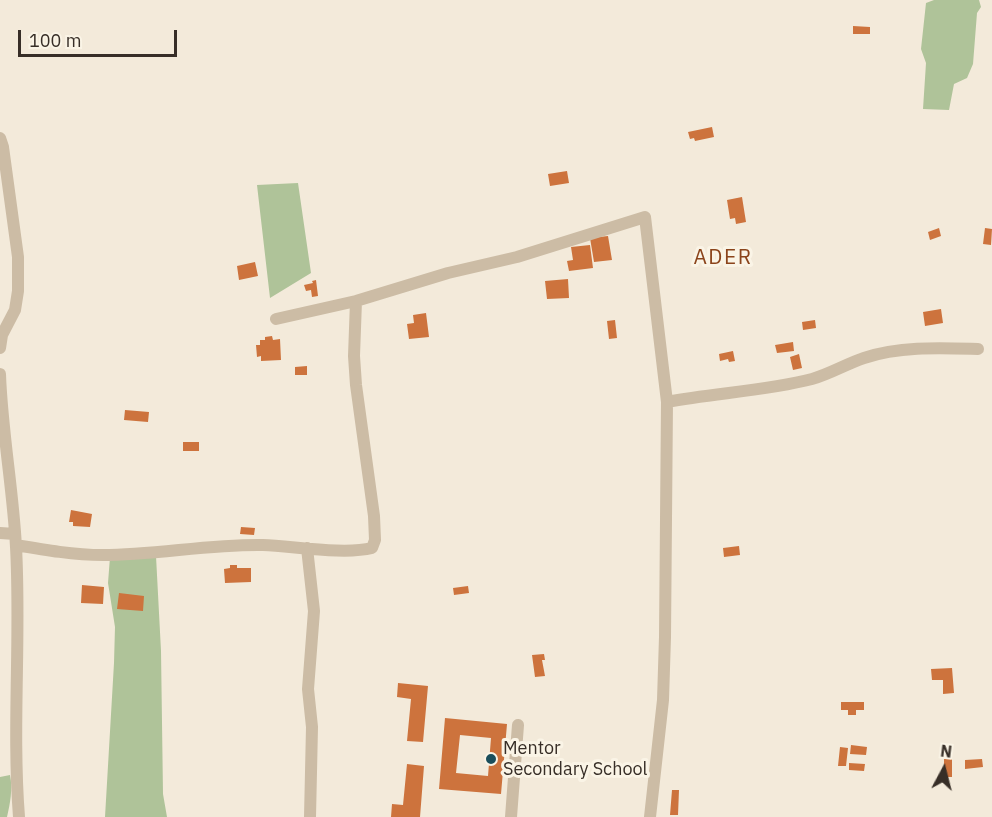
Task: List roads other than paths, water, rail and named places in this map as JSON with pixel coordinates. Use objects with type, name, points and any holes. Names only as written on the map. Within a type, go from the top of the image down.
[{"type":"street","points":[[0,138],[18,257],[17,301],[2,335],[0,348]]},
{"type":"street","points":[[276,319],[356,301],[448,273],[517,257],[645,216],[666,402],[663,694],[650,817]]},
{"type":"street","points":[[0,533],[15,540],[73,554],[103,555],[261,545],[365,550],[372,548],[374,546],[374,516],[354,356],[356,301]]},
{"type":"street","points":[[666,402],[813,379],[866,357],[887,353],[928,349],[978,349]]},
{"type":"street","points":[[0,374],[1,411],[11,480],[15,540],[18,817]]},
{"type":"street","points":[[307,548],[314,610],[308,690],[312,727],[310,817]]},
{"type":"street","points":[[511,817],[518,725]]},
{"type":"place","name":"Mentor Secondary School","points":[[491,759]]},
{"type":"district","name":"ADER","points":[[723,258]]}]
